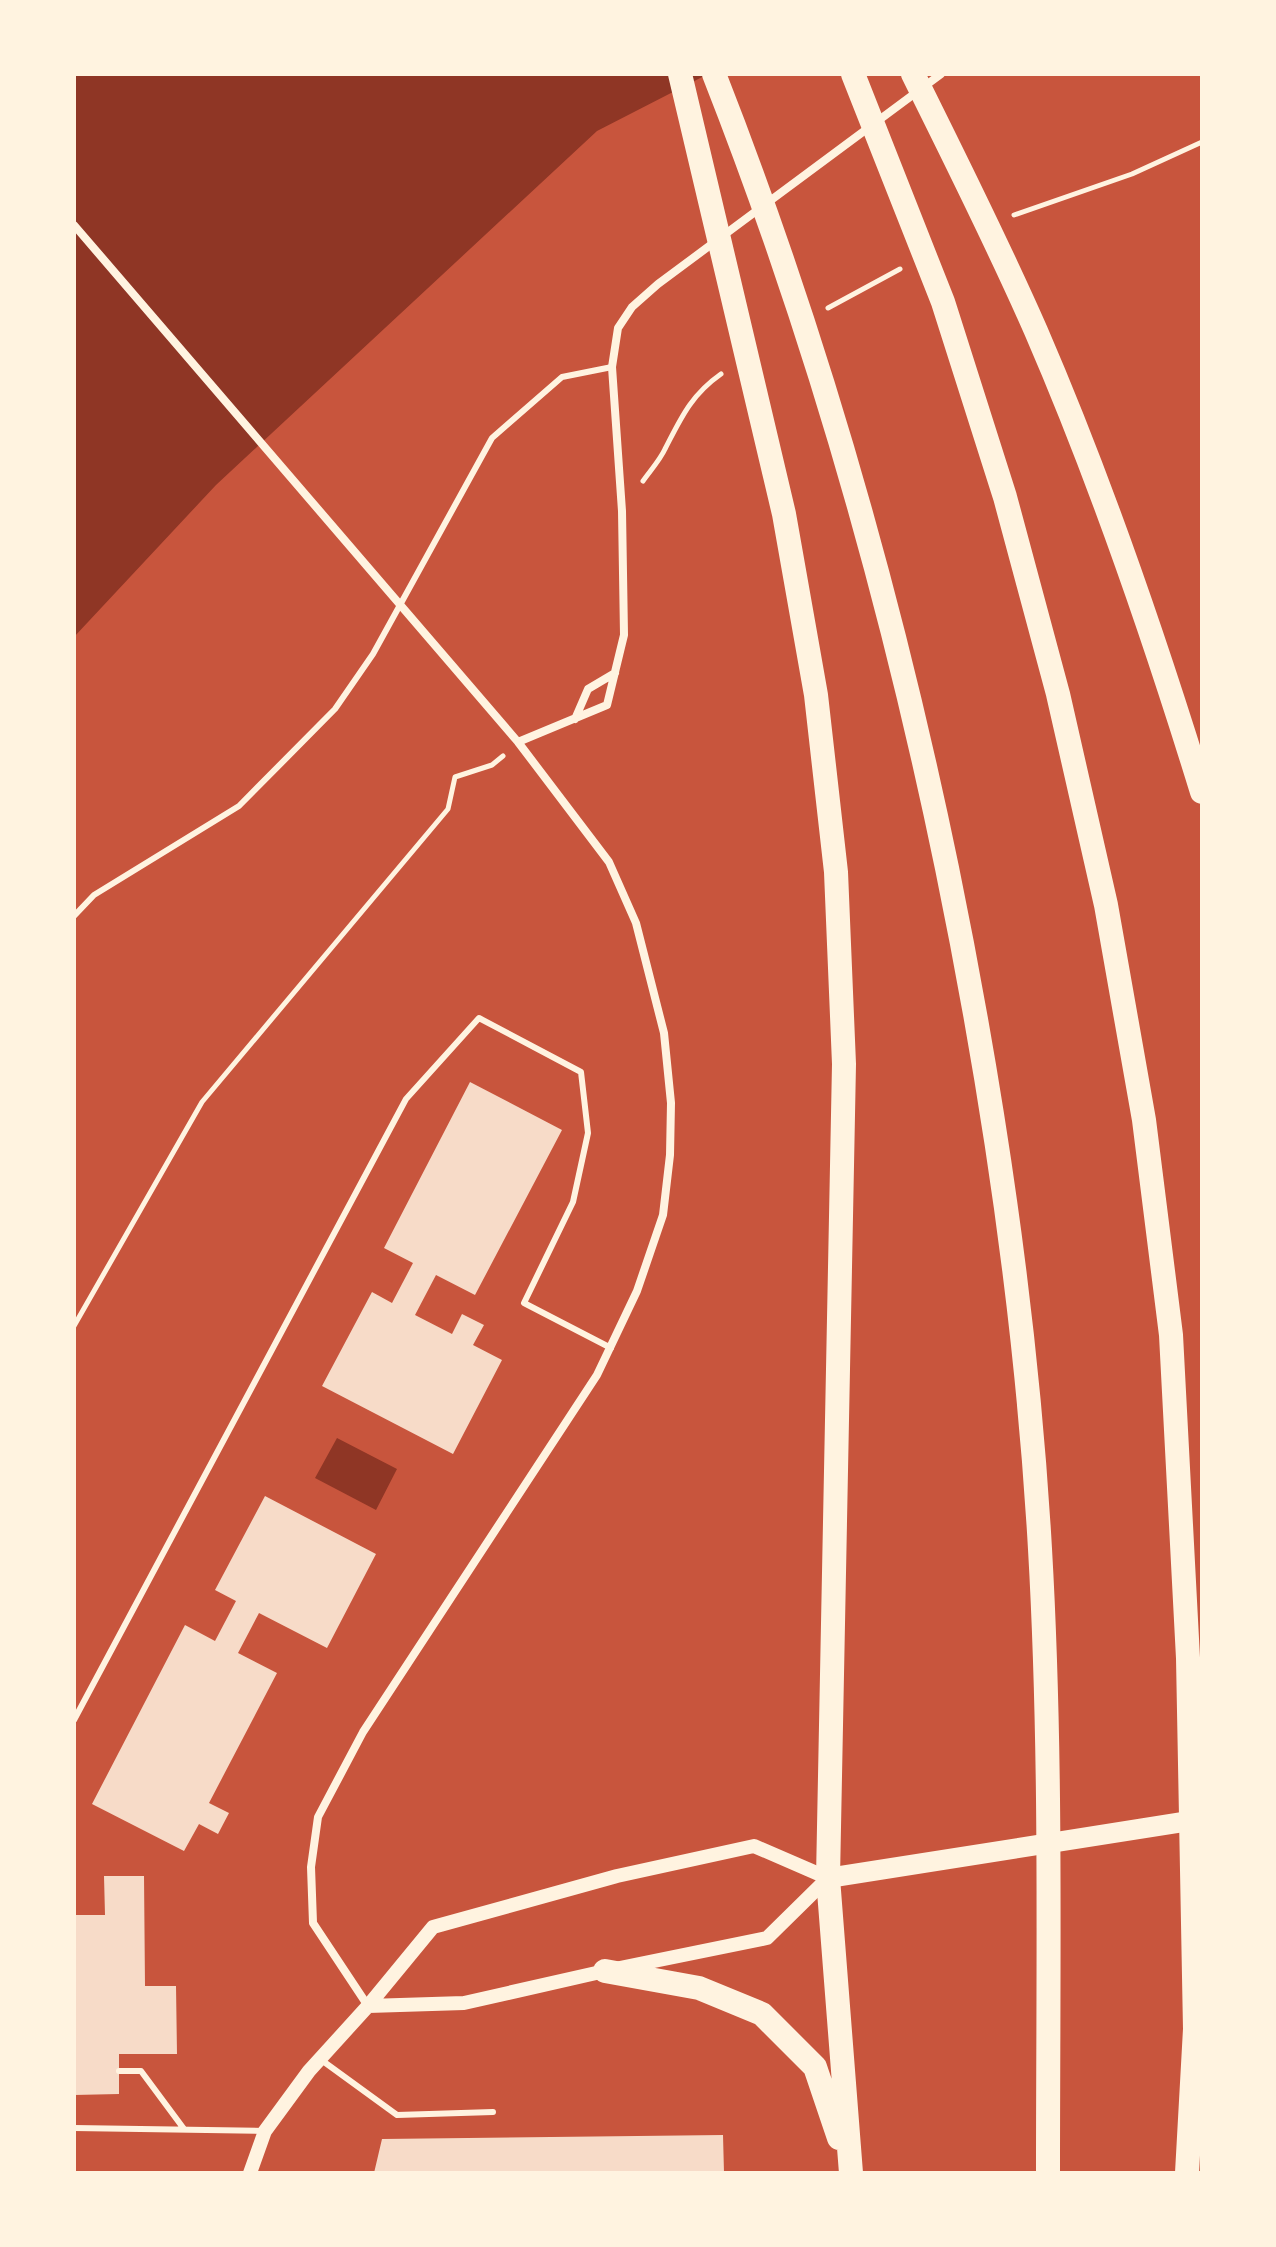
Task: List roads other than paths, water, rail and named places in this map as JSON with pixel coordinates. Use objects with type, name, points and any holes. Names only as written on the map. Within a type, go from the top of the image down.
[{"type":"highway","points":[[680,74],[784,514],[816,695],[836,872],[844,1064],[828,1878],[850,2173]]},
{"type":"highway","points":[[714,74],[798,304],[870,541],[928,776],[970,978],[1001,1170],[1024,1358],[1039,1531],[1048,1741],[1048,2173]]},
{"type":"highway","points":[[853,74],[943,302],[1005,497],[1058,694],[1106,905],[1144,1120],[1171,1335],[1188,1658],[1195,2029],[1187,2173]]},
{"type":"highway","points":[[913,74],[999,247],[1037,334],[1106,506],[1166,674],[1202,792]]},
{"type":"highway","points":[[605,1971],[699,1988],[762,2014],[815,2067],[850,2173]]},
{"type":"main road","points":[[828,1878],[1202,1819]]},
{"type":"street","points":[[518,742],[607,705],[615,673],[624,635],[622,511],[612,367],[618,328],[632,307],[658,284],[941,74]]},
{"type":"street","points":[[74,225],[518,742],[609,862],[636,923],[664,1033],[671,1103],[670,1155],[663,1215],[637,1291],[611,1348],[582,1399],[363,1732],[318,1817],[311,1867],[313,1923],[368,2006]]},
{"type":"street","points":[[575,719],[588,689],[615,673]]},
{"type":"street","points":[[250,2173],[265,2131],[320,2059],[433,1927],[596,1881],[754,1846],[828,1878],[767,1938],[464,2003],[368,2006]]},
{"type":"lane","points":[[74,916],[94,895],[239,806],[335,709],[373,654],[492,438],[562,377],[612,367]]},
{"type":"lane","points":[[74,1720],[406,1099],[479,1018],[581,1072],[588,1133],[573,1202],[524,1303],[611,1348]]},
{"type":"lane","points":[[320,2059],[397,2115],[493,2112]]},
{"type":"lane","points":[[119,2071],[141,2071],[184,2129]]},
{"type":"lane","points":[[74,2128],[265,2131]]}]
